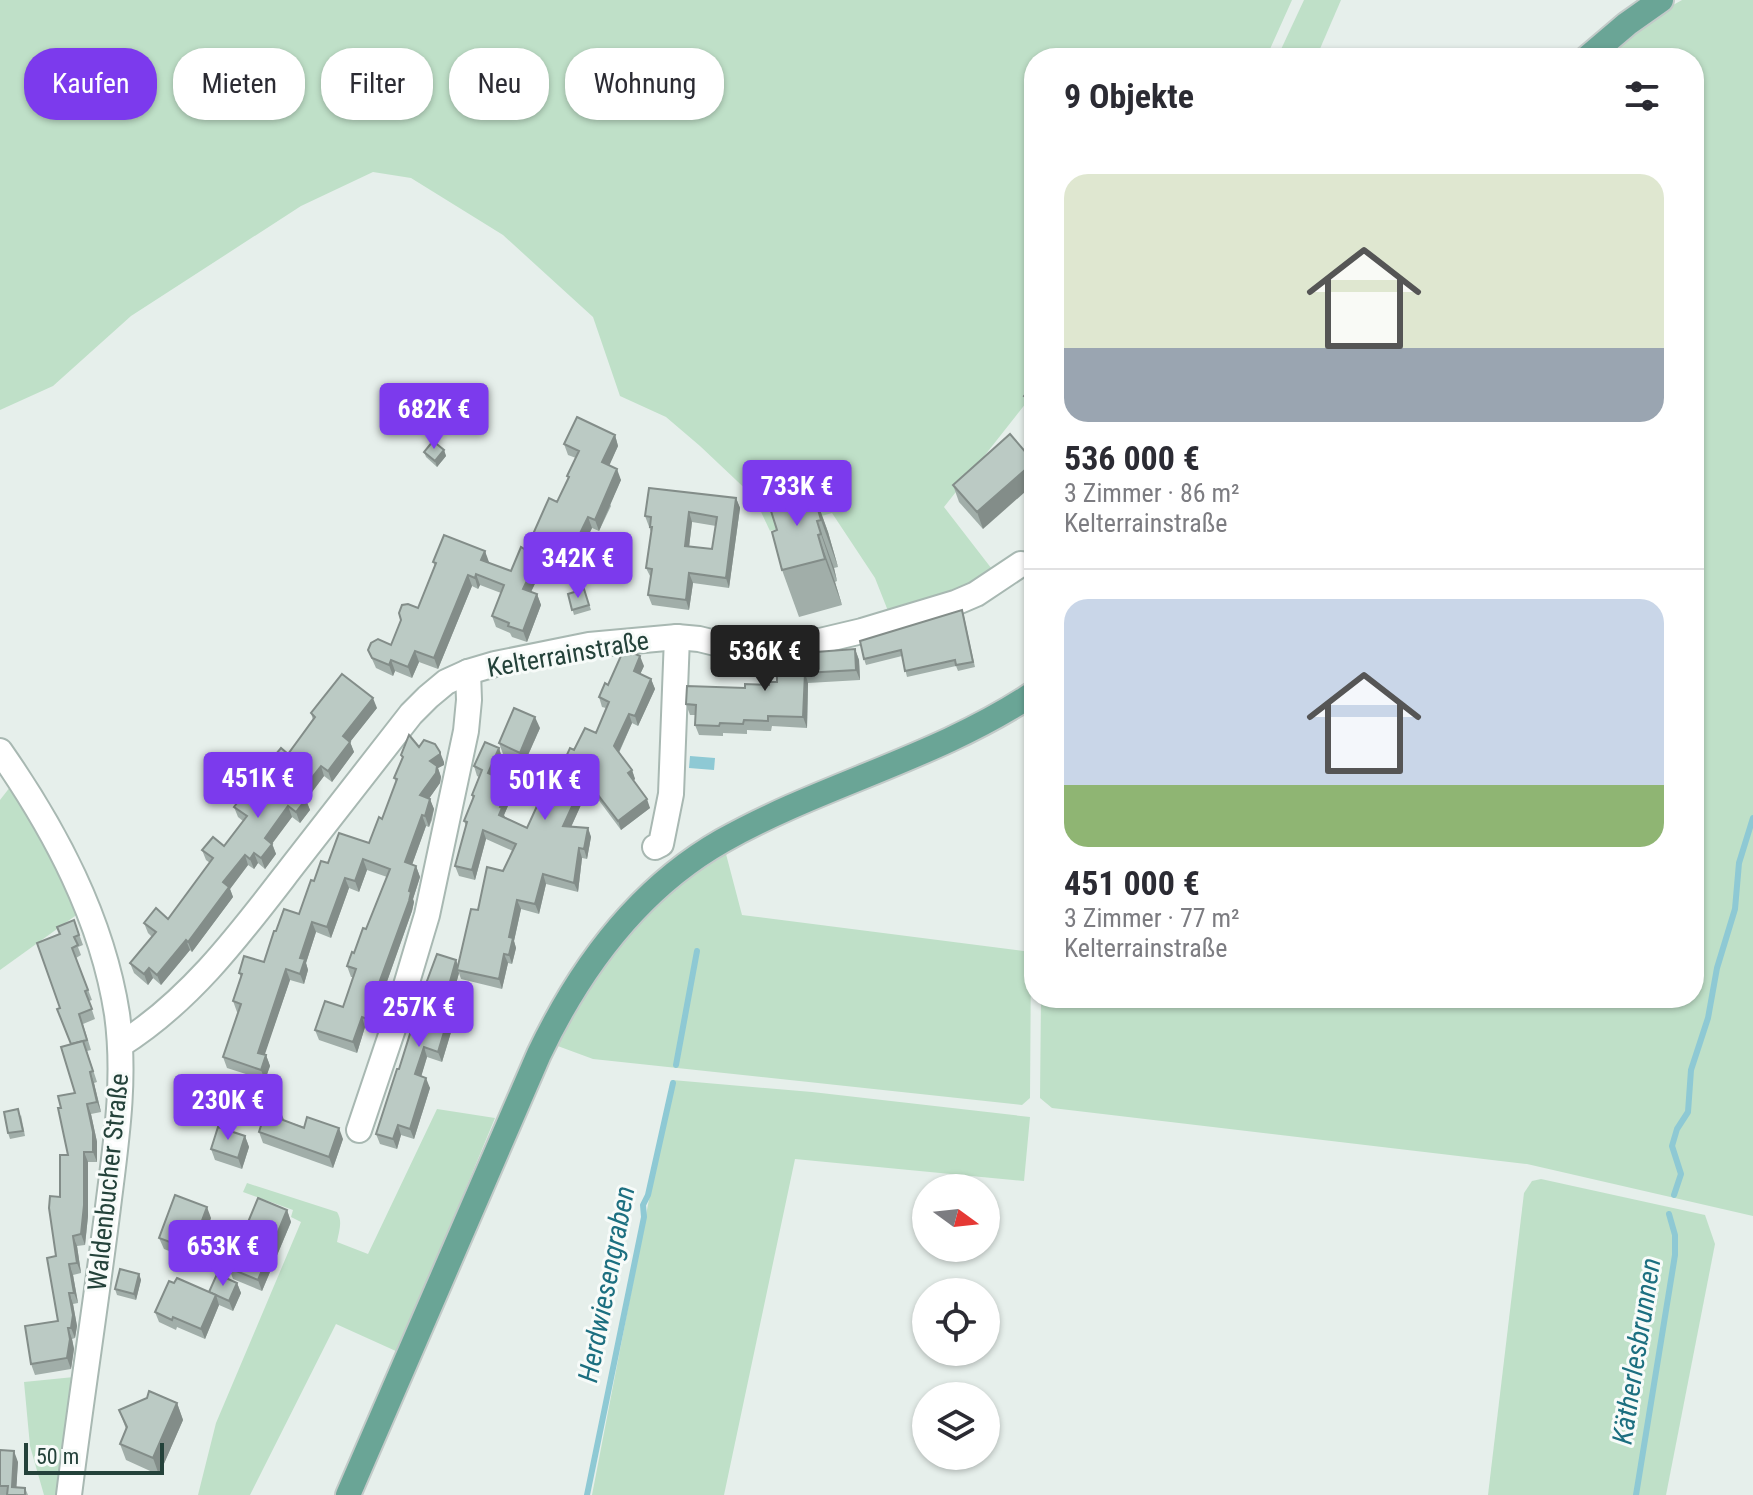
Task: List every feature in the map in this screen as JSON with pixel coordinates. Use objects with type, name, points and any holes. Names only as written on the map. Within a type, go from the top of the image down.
[{"type":"main road","points":[[1599,48],[1661,0]]},
{"type":"main road","points":[[348,1495],[549,1034],[577,984],[614,932],[653,892],[719,843],[784,810],[962,735],[1024,700]]},
{"type":"street","name":"Kelterrainstraße","points":[[120,1045],[141,1032],[212,966],[411,714],[446,682],[495,664],[589,645],[677,637],[740,649],[803,645],[955,603],[976,594],[1021,564]]},
{"type":"street","points":[[655,847],[661,844],[671,794],[677,637]]},
{"type":"street","points":[[359,1130],[427,915],[466,731],[468,672]]},
{"type":"street","name":"Waldenbucher Straße","points":[[0,751],[46,825],[89,910],[110,979],[120,1045],[119,1121],[69,1495]]},
{"type":"green space","points":[[0,0],[1292,0],[1270,48],[1024,48],[1024,406],[944,507],[995,573],[956,596],[890,616],[875,578],[832,513],[770,531],[754,497],[700,446],[666,417],[620,396],[593,317],[503,235],[411,178],[373,172],[301,206],[131,316],[53,386],[0,410]]},
{"type":"green space","points":[[1304,0],[1341,0],[1320,48],[1282,48]]},
{"type":"green space","points":[[1682,0],[1753,0],[1753,1216],[1527,1164],[1052,1108],[1040,1098],[1041,1008],[1704,1008],[1704,48],[1615,48],[1659,13]]},
{"type":"green space","points":[[14,782],[82,911],[0,970],[0,800]]},
{"type":"green space","points":[[726,854],[742,915],[1024,951],[1024,1008],[1031,1008],[1030,1098],[1022,1105],[593,1059],[555,1045],[611,951],[668,892]]},
{"type":"green space","points":[[672,1080],[812,1092],[1030,1117],[1024,1181],[1000,1179],[1000,1174],[951,1174],[795,1159],[724,1495],[592,1495]]},
{"type":"green space","points":[[437,1109],[495,1118],[398,1352],[336,1324],[250,1495],[198,1495],[216,1423],[301,1222],[291,1217],[293,1210],[243,1192],[247,1183],[337,1212],[340,1223],[337,1242],[368,1254]]},
{"type":"green space","points":[[1541,1179],[1705,1215],[1715,1244],[1666,1495],[1488,1495],[1524,1193],[1532,1181]]},
{"type":"green space","points":[[74,1377],[58,1495],[44,1495],[30,1446],[24,1382]]},
{"type":"water","points":[[690,756],[715,758],[714,770],[689,768]]},
{"type":"building","points":[[577,417],[615,435],[602,462],[617,469],[595,520],[588,517],[561,572],[555,548],[550,561],[539,556],[523,589],[537,594],[523,631],[492,616],[504,585],[476,574],[475,578],[468,575],[434,658],[415,651],[408,667],[391,660],[389,665],[372,658],[368,650],[371,643],[378,639],[391,645],[401,620],[399,613],[402,605],[418,608],[444,535],[485,551],[481,560],[511,571],[521,547],[526,550],[549,498],[557,502],[569,477],[579,451],[564,444]]},
{"type":"building","points":[[1010,434],[1024,450],[1024,471],[977,512],[953,485]]},
{"type":"building","points":[[433,441],[444,450],[435,461],[424,452]]},
{"type":"building","points":[[811,485],[821,520],[817,521],[821,534],[818,535],[825,559],[782,570],[772,532],[777,530],[771,511],[777,509],[773,496]]},
{"type":"building","points":[[649,488],[736,498],[726,578],[689,573],[686,600],[648,595],[652,569],[646,568],[652,527],[651,517],[645,516]],"holes":[[[689,512],[717,517],[712,549],[685,546]]]},
{"type":"building","points":[[584,589],[589,605],[572,610],[568,594]]},
{"type":"building","points":[[962,610],[973,662],[956,665],[955,660],[905,671],[901,650],[864,659],[860,641]]},
{"type":"building","points":[[624,649],[640,656],[634,671],[651,679],[635,716],[629,714],[614,746],[632,770],[628,773],[647,799],[618,821],[585,778],[563,826],[588,828],[584,849],[579,848],[574,883],[543,874],[535,904],[517,900],[509,937],[513,938],[509,955],[504,954],[499,979],[457,970],[471,909],[478,910],[487,867],[503,871],[516,844],[483,830],[472,870],[455,866],[467,822],[464,821],[482,770],[474,766],[485,742],[499,748],[488,773],[510,783],[499,815],[527,828],[570,748],[574,750],[585,728],[596,733],[609,702],[599,697],[605,683],[608,685]]},
{"type":"building","points":[[855,649],[856,670],[805,673],[803,717],[768,716],[768,721],[695,725],[696,705],[686,704],[687,686],[745,688],[745,684],[769,685],[769,682],[777,682],[777,671],[805,672],[803,653]]},
{"type":"building","points":[[342,674],[373,698],[343,736],[350,742],[328,771],[321,766],[299,794],[306,799],[296,812],[288,806],[265,838],[272,844],[261,858],[254,853],[250,859],[245,855],[223,882],[229,887],[188,942],[186,940],[157,975],[149,968],[144,974],[130,963],[156,932],[144,923],[156,908],[168,919],[213,858],[202,850],[213,837],[224,846],[247,816],[234,807],[244,794],[249,797],[275,763],[271,760],[281,748],[288,754],[315,717],[311,713]]},
{"type":"building","points":[[514,708],[535,717],[520,753],[499,743]]},
{"type":"building","points":[[409,735],[419,747],[424,740],[435,744],[440,754],[430,761],[437,766],[436,773],[420,795],[430,799],[405,862],[416,866],[409,901],[374,997],[377,998],[370,1020],[362,1017],[353,1042],[315,1030],[325,1001],[343,1007],[356,969],[347,966],[390,869],[363,859],[355,881],[345,878],[327,927],[312,922],[300,958],[305,959],[300,974],[286,969],[258,1053],[266,1055],[261,1070],[223,1057],[241,1004],[233,1001],[244,956],[264,962],[284,909],[299,914],[311,880],[314,881],[321,861],[328,863],[339,833],[369,843],[397,779],[394,778]]},
{"type":"building","points":[[74,920],[79,935],[74,937],[78,945],[72,948],[92,1009],[79,1014],[87,1040],[71,1044],[37,943],[60,934],[57,927]]},
{"type":"building","points":[[437,954],[456,960],[446,996],[454,999],[438,1052],[424,1047],[415,1074],[426,1078],[410,1129],[398,1125],[393,1139],[376,1134]]},
{"type":"building","points":[[83,1041],[93,1071],[90,1072],[97,1102],[87,1104],[93,1132],[93,1152],[84,1152],[81,1234],[73,1236],[77,1263],[69,1264],[74,1293],[69,1293],[73,1315],[71,1328],[68,1328],[67,1358],[31,1364],[25,1326],[58,1321],[47,1258],[56,1256],[49,1208],[50,1196],[60,1197],[60,1155],[68,1155],[58,1096],[75,1093],[61,1047]]},
{"type":"building","points":[[278,1108],[283,1120],[304,1128],[307,1117],[339,1128],[329,1157],[259,1132],[264,1116]]},
{"type":"building","points":[[18,1109],[23,1131],[8,1133],[4,1112]]},
{"type":"building","points":[[218,1127],[245,1136],[238,1158],[211,1149]]},
{"type":"building","points":[[175,1195],[207,1207],[191,1250],[159,1238]]},
{"type":"building","points":[[258,1198],[287,1210],[258,1280],[229,1268]]},
{"type":"building","points":[[120,1269],[139,1274],[134,1294],[115,1289]]},
{"type":"building","points":[[217,1274],[237,1283],[229,1301],[209,1292]]},
{"type":"building","points":[[177,1278],[216,1295],[201,1329],[155,1312],[169,1281],[174,1283]]},
{"type":"building","points":[[149,1391],[177,1403],[153,1458],[120,1444],[127,1427],[119,1410],[147,1398]]},
{"type":"building","points":[[0,1450],[14,1451],[12,1487],[25,1488],[25,1495],[7,1495],[8,1486],[0,1486]]},
{"type":"waterway","name":"Kätherlesbrunnen","points":[[1674,1195],[1681,1174],[1672,1146],[1677,1129],[1688,1112],[1691,1070],[1708,1018],[1717,968],[1735,909],[1739,863],[1753,818]]},
{"type":"waterway","name":"Herdwiesengraben","points":[[676,1065],[697,951]]},
{"type":"waterway","name":"Herdwiesengraben","points":[[587,1495],[644,1217],[643,1205],[648,1195],[673,1083]]},
{"type":"waterway","name":"Kätherlesbrunnen","points":[[1636,1495],[1675,1255],[1675,1235],[1669,1214]]}]
